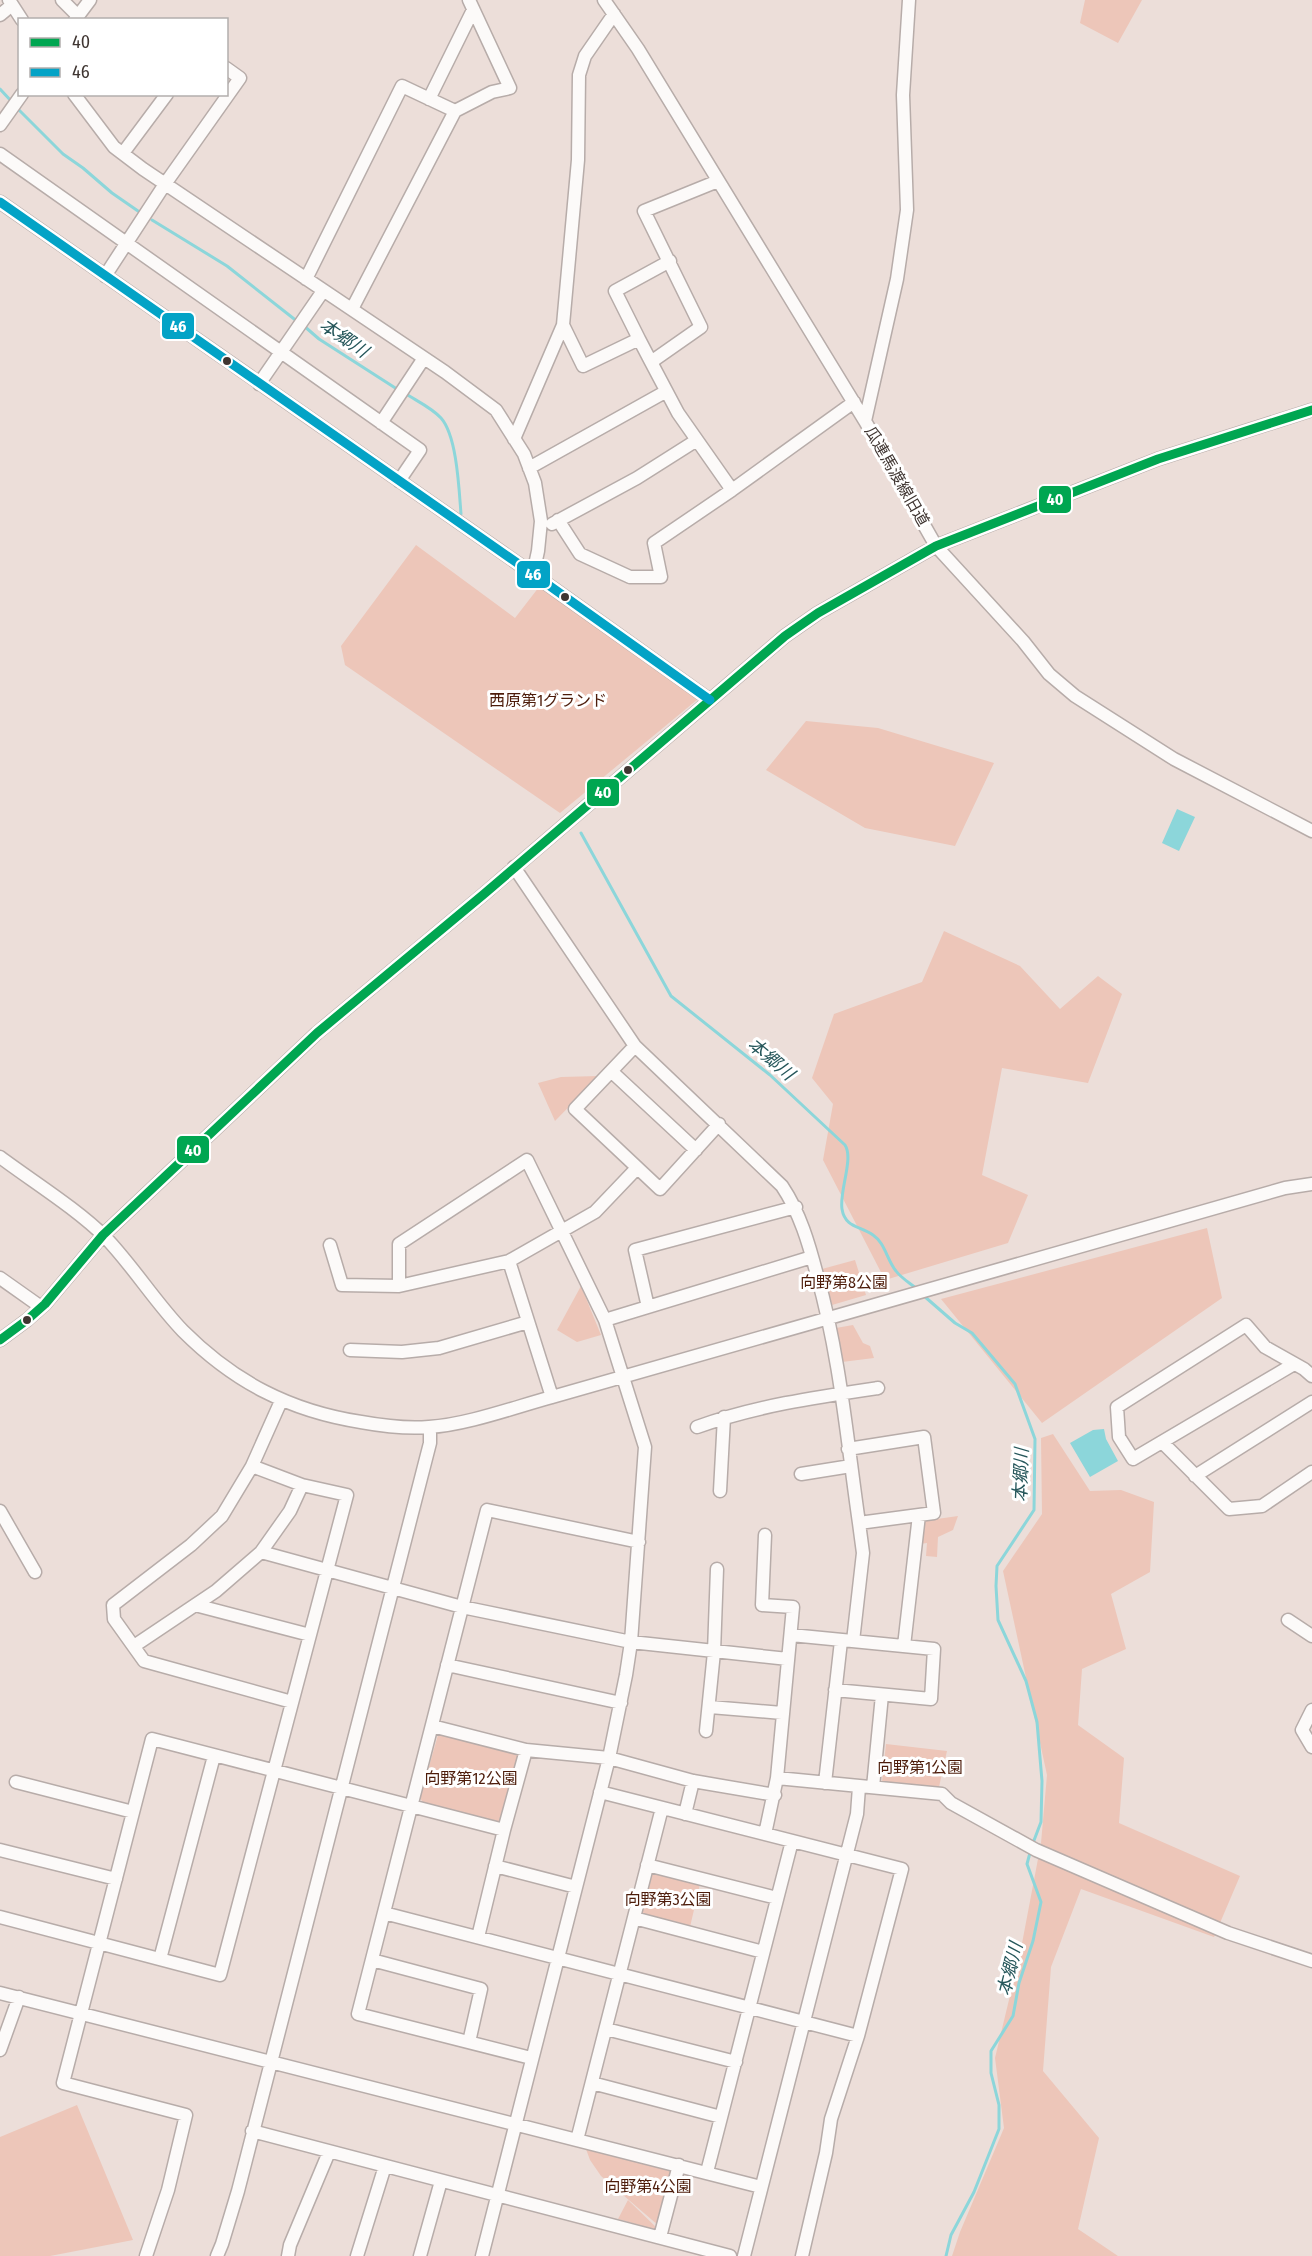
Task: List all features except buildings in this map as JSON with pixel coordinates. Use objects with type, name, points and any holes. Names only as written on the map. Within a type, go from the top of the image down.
[{"type":"street","points":[[62,0],[76,18],[90,0]]},
{"type":"street","name":"瓜連馬渡線旧道","points":[[604,0],[638,50],[866,421],[936,546],[1023,641],[1049,674],[1074,696],[1174,759],[1312,831]]},
{"type":"street","points":[[866,421],[897,279],[907,210],[903,95],[909,0]]},
{"type":"street","points":[[0,15],[10,3],[21,18]]},
{"type":"street","points":[[429,99],[471,5]]},
{"type":"street","points":[[352,309],[454,111],[492,92],[510,88],[471,5]]},
{"type":"street","points":[[514,439],[563,325],[578,160],[579,75],[585,56],[614,14]]},
{"type":"street","points":[[228,70],[240,78],[228,95]]},
{"type":"street","points":[[306,279],[402,86],[454,111]]},
{"type":"street","points":[[3,121],[21,96]]},
{"type":"street","points":[[75,96],[98,128],[123,153],[165,184],[424,358],[496,410],[524,454],[536,483],[540,531],[533,574]]},
{"type":"street","points":[[123,153],[166,96]]},
{"type":"street","points":[[105,276],[165,184],[227,96]]},
{"type":"street","points":[[0,154],[420,450],[399,482]]},
{"type":"street","points":[[651,362],[701,327],[644,211],[718,181]]},
{"type":"street","points":[[0,202],[710,700]]},
{"type":"street","points":[[670,261],[615,291],[665,392],[732,490]]},
{"type":"street","points":[[259,384],[323,291]]},
{"type":"street","points":[[563,325],[583,366],[639,339]]},
{"type":"street","points":[[381,423],[424,358]]},
{"type":"street","points":[[529,468],[665,392]]},
{"type":"street","points":[[558,520],[580,554],[630,577],[661,577],[654,543],[854,402]]},
{"type":"street","points":[[0,1340],[41,1307],[103,1235],[317,1034],[785,636],[818,613],[936,546],[1158,459],[1312,410]]},
{"type":"street","points":[[540,531],[637,478],[697,440]]},
{"type":"street","points":[[514,867],[635,1046],[782,1186],[796,1207],[830,1318],[863,1553],[847,1641],[835,1690],[825,1783]]},
{"type":"street","points":[[635,1046],[575,1109],[637,1168],[660,1189],[719,1124]]},
{"type":"street","points":[[611,1071],[696,1150]]},
{"type":"street","points":[[0,1157],[103,1235],[182,1329],[215,1360],[245,1381],[281,1401],[320,1415],[374,1424],[430,1427],[454,1423],[552,1397],[1286,1188],[1312,1184]]},
{"type":"street","points":[[399,1286],[399,1244],[527,1160],[605,1320],[645,1447],[631,1642],[621,1703],[482,2256]]},
{"type":"street","points":[[330,1245],[342,1285],[399,1286],[509,1261],[595,1212],[637,1168]]},
{"type":"street","points":[[648,1307],[634,1250],[796,1207]]},
{"type":"street","points":[[605,1320],[812,1257]]},
{"type":"street","points":[[509,1261],[552,1397]]},
{"type":"street","points":[[0,1278],[41,1307]]},
{"type":"street","points":[[350,1350],[402,1352],[439,1347],[528,1322]]},
{"type":"street","points":[[1294,1364],[1133,1459],[1119,1437],[1117,1407],[1246,1326],[1265,1347],[1294,1364],[1312,1377]]},
{"type":"street","points":[[697,1427],[724,1417],[772,1406],[878,1388]]},
{"type":"street","points":[[281,1401],[252,1466],[222,1516],[191,1545],[113,1605],[114,1619],[144,1661],[292,1702]]},
{"type":"street","points":[[1195,1476],[1312,1402]]},
{"type":"street","points":[[720,1491],[724,1417]]},
{"type":"street","points":[[217,2256],[238,2191],[394,1589],[430,1443],[430,1427]]},
{"type":"street","points":[[848,1449],[924,1437],[934,1512],[860,1523]]},
{"type":"street","points":[[1162,1442],[1229,1509],[1262,1506],[1312,1472]]},
{"type":"street","points":[[0,1917],[220,1975],[347,1495],[302,1485],[252,1466]]},
{"type":"street","points":[[801,1474],[851,1466]]},
{"type":"street","points":[[134,1647],[216,1591],[261,1552],[290,1511],[302,1485]]},
{"type":"street","points":[[531,2058],[358,2014],[487,1510],[639,1542]]},
{"type":"street","points":[[0,1511],[34,1572]]},
{"type":"street","points":[[904,1646],[919,1515]]},
{"type":"street","points":[[765,1535],[762,1605],[793,1607],[775,1795],[765,1834]]},
{"type":"street","points":[[261,1552],[462,1607],[631,1642],[788,1659]]},
{"type":"street","points":[[706,1731],[714,1652],[717,1569]]},
{"type":"street","points":[[195,1605],[310,1635]]},
{"type":"street","points":[[1288,1620],[1312,1636]]},
{"type":"street","points":[[791,1635],[934,1649],[931,1699],[835,1690]]},
{"type":"street","points":[[447,1665],[621,1703]]},
{"type":"street","points":[[873,1787],[882,1695]]},
{"type":"street","points":[[710,1707],[783,1713]]},
{"type":"street","points":[[1312,1710],[1302,1730],[1312,1747]]},
{"type":"street","points":[[432,1726],[526,1750],[609,1758],[693,1781],[775,1795]]},
{"type":"street","points":[[146,2256],[168,2190],[186,2115],[63,2083],[79,2012],[152,1739],[504,1830]]},
{"type":"street","points":[[478,1937],[526,1750]]},
{"type":"street","points":[[160,1959],[214,1756]]},
{"type":"street","points":[[777,1778],[942,1794],[951,1803],[1032,1848],[1228,1933],[1312,1961]]},
{"type":"street","points":[[686,1814],[693,1781]]},
{"type":"street","points":[[16,1782],[133,1812]]},
{"type":"street","points":[[744,2256],[857,1814],[859,1787]]},
{"type":"street","points":[[600,1792],[902,1869],[858,2036],[831,2119],[826,2153],[802,2256]]},
{"type":"street","points":[[577,2140],[662,1808]]},
{"type":"street","points":[[707,2172],[792,1841]]},
{"type":"street","points":[[0,1850],[116,1879]]},
{"type":"street","points":[[647,1865],[777,1898]]},
{"type":"street","points":[[495,1866],[576,1887]]},
{"type":"street","points":[[384,1913],[858,2036]]},
{"type":"street","points":[[634,1918],[763,1952]]},
{"type":"street","points":[[372,1960],[481,1989],[469,2042]]},
{"type":"street","points":[[0,1993],[761,2187]]},
{"type":"street","points":[[0,2050],[19,1997]]},
{"type":"street","points":[[606,2028],[736,2062]]},
{"type":"street","points":[[592,2083],[721,2117]]},
{"type":"street","points":[[252,2131],[730,2256]]},
{"type":"street","points":[[288,2256],[290,2245],[329,2152]]},
{"type":"street","points":[[660,2237],[679,2165]]},
{"type":"street","points":[[357,2256],[385,2166]]},
{"type":"street","points":[[420,2256],[441,2181]]},
{"type":"green space","points":[[1085,0],[1142,0],[1118,43],[1080,23]]},
{"type":"green space","name":"西原第1グランド","points":[[416,545],[515,618],[539,587],[698,699],[560,813],[345,665],[341,646]]},
{"type":"green space","points":[[806,721],[878,728],[994,763],[955,846],[865,828],[766,770]]},
{"type":"green space","points":[[944,931],[1020,966],[1060,1009],[1098,976],[1122,994],[1088,1083],[1002,1068],[982,1175],[1028,1195],[1008,1243],[885,1280],[823,1160],[833,1104],[812,1078],[834,1014],[922,982]]},
{"type":"green space","points":[[599,1076],[555,1121],[538,1083],[561,1077]]},
{"type":"green space","points":[[1207,1228],[1222,1298],[1042,1423],[941,1299]]},
{"type":"green space","name":"向野第8公園","points":[[855,1260],[866,1295],[832,1305],[822,1269]]},
{"type":"green space","points":[[581,1286],[601,1335],[577,1342],[557,1330]]},
{"type":"green space","points":[[853,1325],[863,1343],[870,1346],[874,1358],[842,1362],[836,1328]]},
{"type":"green space","points":[[1053,1434],[1090,1491],[1121,1490],[1154,1502],[1150,1572],[1111,1594],[1126,1649],[1082,1669],[1078,1725],[1124,1758],[1119,1823],[1240,1876],[1214,1937],[1081,1889],[1051,1967],[1043,2071],[1099,2138],[1078,2229],[1118,2256],[952,2256],[1004,2128],[995,2058],[1020,1954],[1041,1843],[1047,1775],[1003,1571],[1042,1514],[1041,1438]]},
{"type":"green space","points":[[958,1516],[953,1530],[938,1537],[937,1557],[926,1556],[927,1543],[920,1544],[923,1521]]},
{"type":"green space","name":"向野第12公園","points":[[443,1732],[517,1752],[521,1759],[504,1821],[496,1823],[424,1804],[420,1798],[438,1735]]},
{"type":"green space","name":"向野第1公園","points":[[886,1744],[947,1751],[939,1787],[882,1782]]},
{"type":"green space","name":"向野第3公園","points":[[653,1872],[700,1884],[690,1927],[642,1914]]},
{"type":"green space","points":[[77,2105],[133,2240],[50,2256],[0,2256],[0,2137]]},
{"type":"green space","name":"向野第4公園","points":[[586,2149],[673,2171],[659,2226],[601,2176],[590,2160]]},
{"type":"green space","points":[[628,2200],[660,2231],[618,2219]]},
{"type":"water","points":[[1177,809],[1195,817],[1179,851],[1162,843]]},
{"type":"water","points":[[1104,1429],[1106,1439],[1118,1461],[1090,1477],[1070,1443],[1093,1430]]},
{"type":"waterway","name":"本郷川","points":[[0,89],[13,103]]},
{"type":"waterway","name":"本郷川","points":[[17,108],[63,154],[138,211]]},
{"type":"waterway","name":"本郷川","points":[[152,220],[227,266],[298,322]]},
{"type":"waterway","name":"本郷川","points":[[304,326],[319,339],[400,391]]},
{"type":"waterway","name":"本郷川","points":[[406,394],[433,411],[446,426],[454,450],[461,514]]},
{"type":"waterway","name":"本郷川","points":[[581,833],[671,996],[770,1075],[845,1145],[848,1158],[842,1193],[842,1209],[846,1220],[877,1238],[896,1271],[917,1289]]},
{"type":"waterway","name":"本郷川","points":[[924,1296],[955,1323],[972,1333],[1015,1384],[1035,1439],[1034,1510],[997,1566],[996,1586],[998,1620],[1026,1681],[1037,1722],[1042,1781],[1041,1822],[1033,1843]]},
{"type":"waterway","name":"本郷川","points":[[946,2256],[951,2235],[974,2192],[999,2129],[999,2105],[991,2073],[991,2051],[1013,2016],[1019,1983],[1033,1941],[1041,1902],[1027,1864],[1031,1849]]},
{"type":"transit line","name":"46","points":[[0,202],[710,700]]},
{"type":"transit line","name":"40","points":[[0,1340],[45,1304],[103,1235],[317,1033],[484,894],[785,636],[818,613],[936,546],[1158,459],[1312,410]]}]
